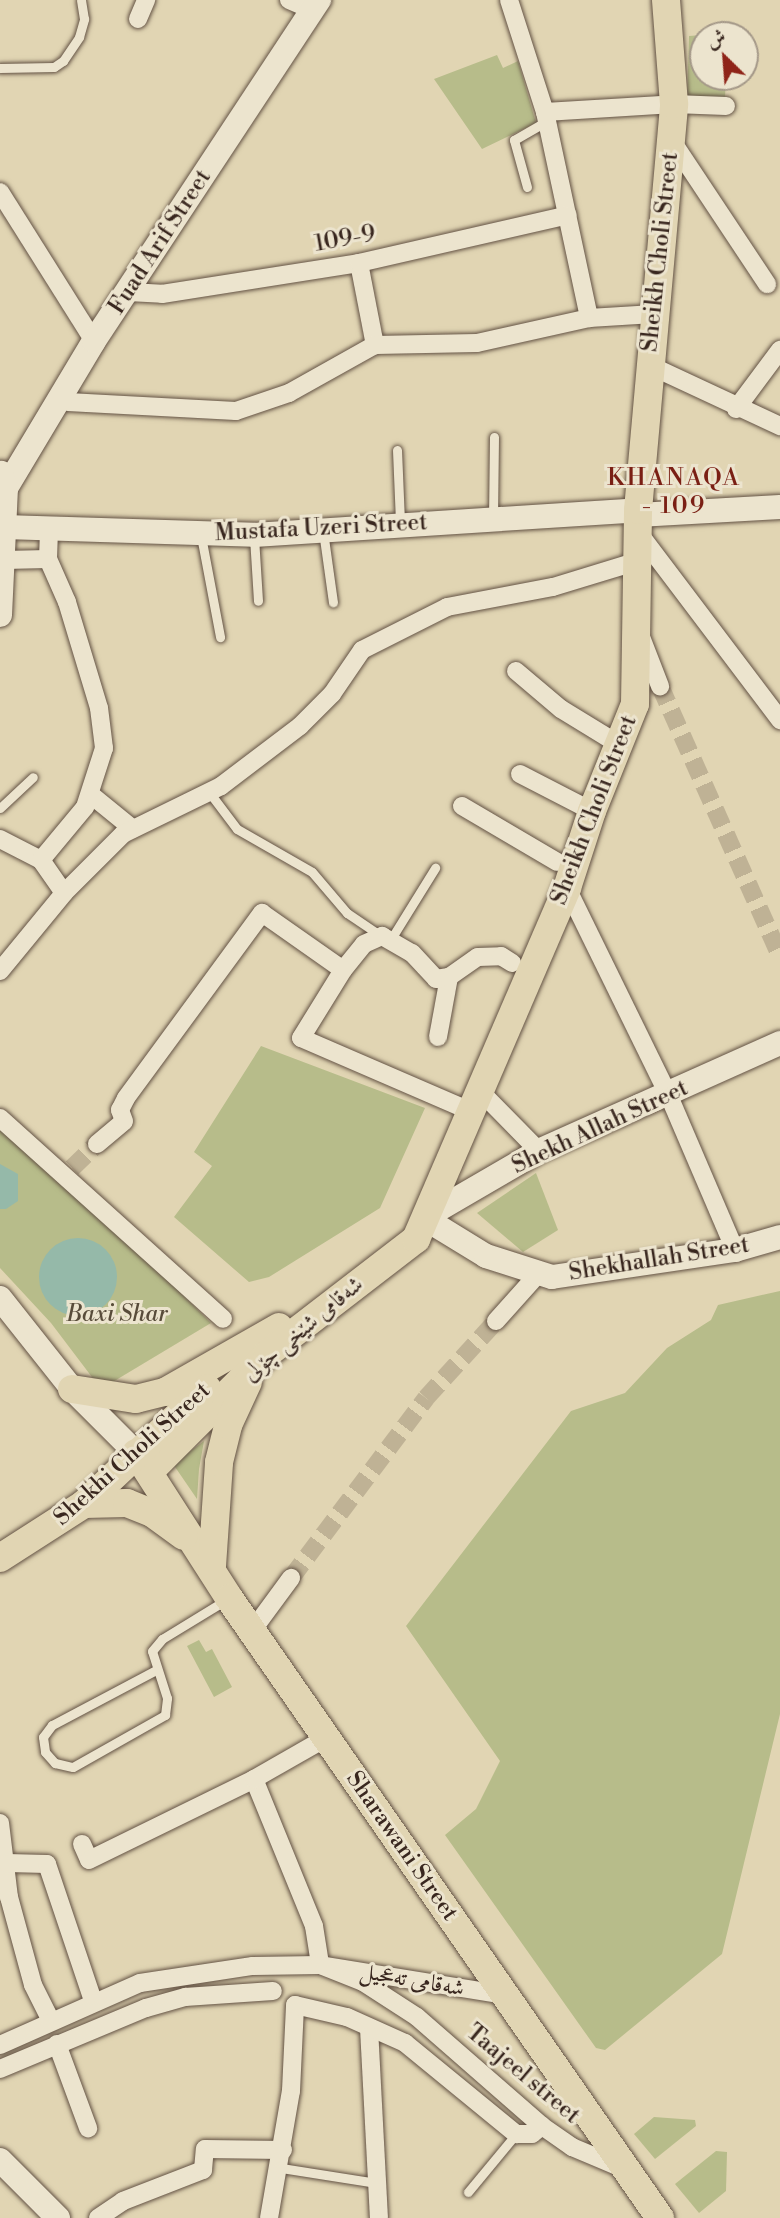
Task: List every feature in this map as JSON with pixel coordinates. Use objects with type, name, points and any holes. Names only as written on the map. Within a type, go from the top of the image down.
[{"type":"main road","name":"Sheikh Choli Street","points":[[424,1219],[567,888],[592,811],[635,704],[635,562],[649,365],[674,104],[666,0]]},
{"type":"main road","name":"Fuad Arif Street","points":[[3,479],[316,5]]},
{"type":"main road","points":[[0,615],[4,560],[3,479]]},
{"type":"main road","name":"Mustafa Uzeri Street","points":[[4,527],[254,535],[493,519],[638,519],[780,507]]},
{"type":"main road","name":"Shekh Allah Street","points":[[424,1219],[539,1150],[668,1096],[780,1043]]},
{"type":"main road","points":[[72,1389],[136,1399],[165,1392],[262,1347],[424,1219]]},
{"type":"main road","name":"Shekhallah Street","points":[[424,1219],[486,1256],[552,1277],[735,1250],[780,1237]]},
{"type":"main road","points":[[0,1298],[72,1389],[143,1462]]},
{"type":"main road","points":[[206,1557],[228,1425],[262,1347]]},
{"type":"main road","name":"شەقامی شێخی چۆلی","points":[[143,1462],[262,1347]]},
{"type":"main road","name":"Shekhi Choli Street","points":[[0,1558],[143,1462]]},
{"type":"main road","name":"Sharawani Street","points":[[143,1462],[206,1557],[229,1598],[660,2218]]},
{"type":"main road","points":[[84,1504],[111,1501],[139,1507],[166,1521],[206,1557]]},
{"type":"main road","points":[[0,2160],[58,2218]]},
{"type":"street","points":[[138,19],[146,0]]},
{"type":"street","points":[[289,0],[316,5]]},
{"type":"street","points":[[509,0],[546,116],[589,318]]},
{"type":"street","points":[[546,116],[674,104],[726,106]]},
{"type":"street","points":[[671,141],[767,284]]},
{"type":"street","points":[[0,192],[94,341]]},
{"type":"street","name":"109-9","points":[[128,292],[162,294],[359,263],[568,215]]},
{"type":"street","points":[[359,263],[375,345]]},
{"type":"street","points":[[68,402],[236,411],[289,393],[375,345],[477,343],[589,318],[654,314]]},
{"type":"street","points":[[736,409],[780,351]]},
{"type":"street","points":[[649,365],[736,409],[780,426]]},
{"type":"street","points":[[638,519],[780,720]]},
{"type":"street","points":[[41,860],[85,807],[104,748],[99,708],[67,602],[48,559],[49,527]]},
{"type":"street","points":[[4,560],[48,559]]},
{"type":"street","points":[[0,971],[64,893],[133,829],[209,792],[300,726],[332,694],[362,650],[447,607],[553,587],[635,562]]},
{"type":"street","points":[[634,618],[660,687]]},
{"type":"street","points":[[516,671],[561,709],[610,739]]},
{"type":"street","points":[[520,774],[584,807]]},
{"type":"street","points":[[90,794],[133,829]]},
{"type":"street","points":[[462,806],[558,862]]},
{"type":"street","points":[[0,839],[41,860],[64,893]]},
{"type":"street","points":[[567,888],[668,1096],[735,1250]]},
{"type":"street","points":[[97,1144],[124,1121],[120,1110],[126,1098],[262,913],[343,970]]},
{"type":"street","points":[[512,963],[502,956],[478,957],[449,977],[430,975],[412,953],[387,937],[364,944],[343,970],[301,1038],[475,1100],[539,1150]]},
{"type":"street","points":[[438,1037],[449,977]]},
{"type":"street","points":[[0,1118],[68,1173],[223,1319]]},
{"type":"street","points":[[496,1321],[539,1273]]},
{"type":"street","points":[[252,1631],[291,1578]]},
{"type":"street","points":[[82,1843],[89,1860],[254,1779],[326,1738]]},
{"type":"street","points":[[254,1779],[310,1914],[320,1965]]},
{"type":"street","points":[[0,1823],[9,1897],[33,1985],[51,2021]]},
{"type":"street","points":[[6,1863],[47,1864],[93,2001]]},
{"type":"street","name":"شەقامی تەعجیل","points":[[320,1965],[505,1995]]},
{"type":"street","name":"Taajeel street","points":[[0,2045],[93,2001],[140,1983],[192,1973],[253,1966],[320,1965],[363,1982],[417,2017],[542,2126],[572,2147],[626,2169]]},
{"type":"street","points":[[0,2069],[57,2044],[185,1997],[272,1991]]},
{"type":"street","points":[[270,2218],[282,2159],[295,2005],[347,2017],[405,2043],[516,2134],[532,2134],[542,2126]]},
{"type":"street","points":[[369,2028],[379,2218]]},
{"type":"street","points":[[57,2044],[88,2128]]},
{"type":"street","points":[[99,2218],[123,2202],[203,2170],[205,2149],[282,2159]]},
{"type":"lane","points":[[0,68],[54,66],[63,61],[79,37],[84,19],[81,0]]},
{"type":"lane","points":[[527,187],[514,141],[546,116]]},
{"type":"lane","points":[[493,519],[494,437]]},
{"type":"lane","points":[[397,450],[400,525]]},
{"type":"lane","points":[[323,530],[332,601]]},
{"type":"lane","points":[[201,534],[220,638]]},
{"type":"lane","points":[[254,535],[258,601]]},
{"type":"lane","points":[[0,808],[33,777]]},
{"type":"lane","points":[[209,792],[237,829],[312,872],[347,913],[387,937],[435,868]]},
{"type":"lane","points":[[156,1670],[52,1725],[43,1737],[45,1752],[55,1763],[73,1768],[165,1715],[167,1698],[152,1651],[162,1639],[229,1598]]},
{"type":"lane","points":[[468,2192],[516,2134]]},
{"type":"lane","points":[[282,2159],[377,2183]]},
{"type":"green space","points":[[689,36],[689,91],[725,91],[725,97],[687,105]]},
{"type":"green space","points":[[497,55],[503,68],[518,61],[536,123],[482,149],[434,79]]},
{"type":"green space","points":[[261,1046],[425,1108],[380,1208],[269,1277],[249,1282],[174,1217],[212,1166],[194,1152]]},
{"type":"green space","name":"Baxi Shar","points":[[0,1124],[211,1323],[101,1389],[51,1323],[0,1268]]},
{"type":"green space","points":[[536,1173],[558,1230],[523,1252],[477,1213]]},
{"type":"green space","points":[[780,1291],[780,1714],[722,1954],[605,2050],[596,2048],[445,1835],[476,1809],[500,1761],[406,1626],[571,1411],[625,1393],[667,1348],[711,1320],[718,1305]]},
{"type":"green space","points":[[204,1441],[199,1469],[197,1499],[173,1464]]},
{"type":"green space","points":[[199,1640],[206,1652],[212,1649],[232,1687],[214,1697],[187,1646]]},
{"type":"green space","points":[[654,2117],[695,2120],[696,2126],[655,2159],[634,2134]]},
{"type":"green space","points":[[716,2151],[727,2152],[726,2191],[699,2213],[675,2184]]},
{"type":"shaded area","points":[[0,1164],[18,1174],[18,1201],[6,1209],[0,1209]]},
{"type":"shaded area","points":[[78,1238],[93,1241],[110,1255],[117,1277],[114,1292],[100,1309],[78,1316],[63,1313],[46,1299],[39,1277],[42,1262],[56,1245]]},
{"type":"tunnel","points":[[660,686],[780,955]]},
{"type":"tunnel","points":[[72,1168],[97,1144]]},
{"type":"tunnel","points":[[291,1578],[426,1398],[496,1321]]},
{"type":"district","name":"KHANAQA - 109","points":[[674,493]]}]
